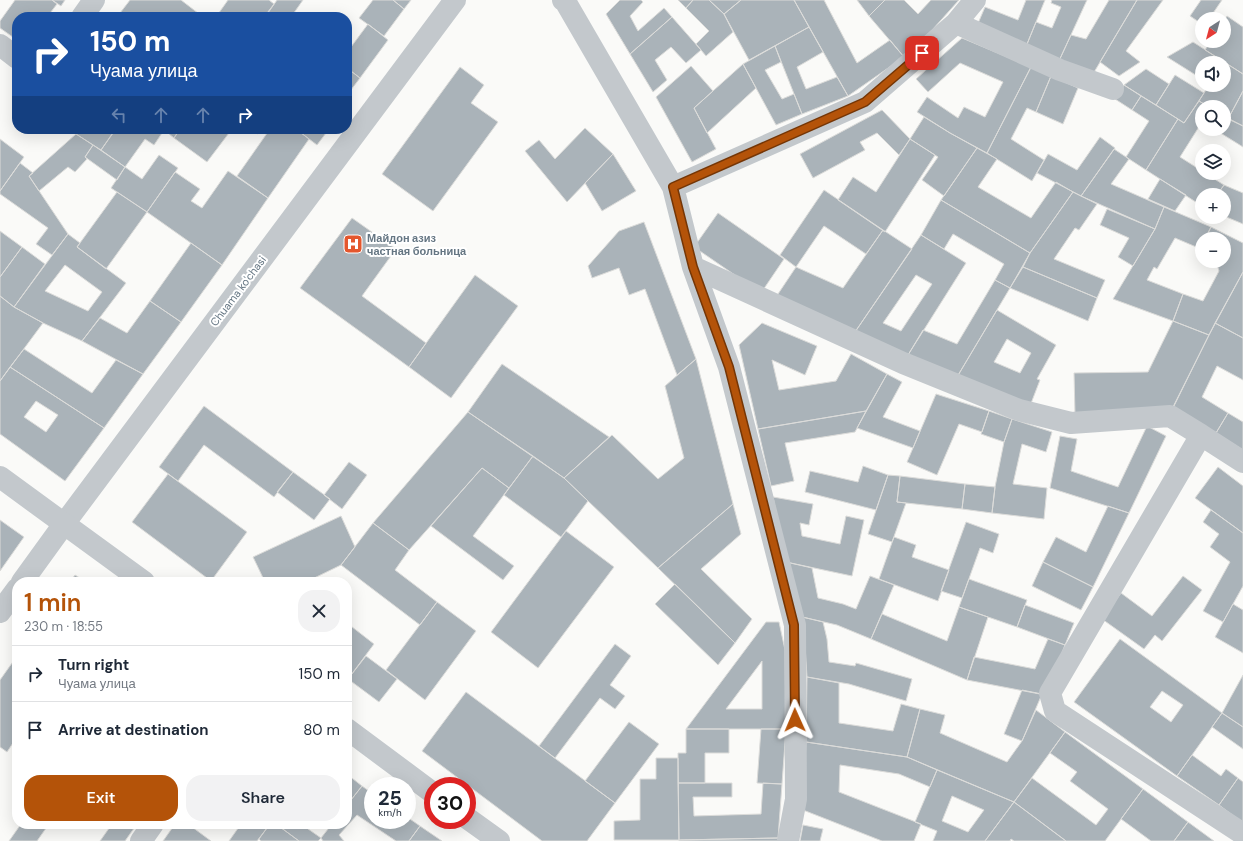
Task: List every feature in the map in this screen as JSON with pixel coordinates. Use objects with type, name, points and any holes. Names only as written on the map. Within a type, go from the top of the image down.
[{"type":"street","points":[[86,12],[94,0]]},
{"type":"street","name":"Chuama ko'chasi","points":[[26,577],[455,0]]},
{"type":"street","points":[[563,0],[673,187],[693,267],[729,367],[794,625],[796,800],[788,841]]},
{"type":"street","points":[[673,187],[865,102],[956,23],[975,0]]},
{"type":"street","points":[[956,23],[1060,70],[1113,89]]},
{"type":"street","points":[[0,45],[12,54]]},
{"type":"street","points":[[693,267],[903,363],[1019,410],[1071,423],[1170,416],[1243,462]]},
{"type":"street","points":[[1201,435],[1050,693],[1056,711],[1243,834]]},
{"type":"street","points":[[0,477],[137,577]]},
{"type":"street","points":[[0,612],[12,596]]},
{"type":"street","points":[[352,733],[424,786]]},
{"type":"street","points":[[476,824],[499,841]]},
{"type":"street","points":[[140,841],[149,829]]},
{"type":"building","points":[[15,0],[52,0],[57,4],[51,12],[12,12],[12,36],[0,28],[0,21]]},
{"type":"building","points":[[52,0],[65,0],[61,6]]},
{"type":"building","points":[[130,0],[181,0],[197,12],[121,12]]},
{"type":"building","points":[[228,0],[269,0],[274,4],[268,12],[220,12]]},
{"type":"building","points":[[277,0],[303,0],[295,12],[269,12]]},
{"type":"building","points":[[373,0],[393,0],[404,9],[384,36],[359,18]]},
{"type":"building","points":[[393,0],[411,0],[404,9]]},
{"type":"building","points":[[620,0],[641,0],[643,2],[630,16],[638,31],[664,8],[672,17],[630,54],[606,14]]},
{"type":"building","points":[[678,0],[693,0],[686,8]]},
{"type":"building","points":[[693,0],[709,0],[724,14],[733,32],[706,56],[696,44],[709,31],[686,8]]},
{"type":"building","points":[[709,0],[741,0],[724,14]]},
{"type":"building","points":[[741,0],[794,0],[809,27],[749,60],[724,14]]},
{"type":"building","points":[[794,0],[824,0],[857,63],[890,40],[904,57],[848,96]]},
{"type":"building","points":[[857,0],[885,0],[869,16]]},
{"type":"building","points":[[885,0],[904,0],[918,14],[931,0],[959,0],[933,29],[904,57],[869,16]]},
{"type":"building","points":[[1026,0],[1045,0],[1025,49],[976,28],[985,7],[1018,20]]},
{"type":"building","points":[[1052,0],[1087,0],[1058,63],[1025,49],[1036,22],[1052,28],[1061,7],[1051,3]]},
{"type":"building","points":[[1109,0],[1137,0],[1093,74],[1058,63],[1071,35],[1086,39]]},
{"type":"building","points":[[1137,0],[1163,0],[1126,51],[1140,62],[1119,76],[1100,62]]},
{"type":"building","points":[[1201,0],[1222,0],[1214,12],[1195,12],[1195,19],[1190,16]]},
{"type":"building","points":[[672,17],[701,50],[686,63],[671,47],[655,60],[667,80],[653,92],[630,54]]},
{"type":"building","points":[[1231,19],[1243,27],[1243,74],[1231,66],[1231,56],[1214,56],[1205,50],[1206,48],[1231,48]]},
{"type":"building","points":[[368,24],[388,40],[360,78],[352,72],[352,46]]},
{"type":"building","points":[[809,27],[823,52],[797,67],[806,89],[837,77],[848,96],[802,114],[775,46]]},
{"type":"building","points":[[962,38],[1031,67],[987,153],[950,133],[917,112],[927,97],[958,118],[964,107],[985,117],[1003,82],[960,63],[928,92],[916,79]]},
{"type":"building","points":[[1193,42],[1195,43],[1195,48],[1202,48],[1215,56],[1195,56],[1195,75],[1167,57]]},
{"type":"building","points":[[775,46],[781,62],[765,70],[782,99],[794,94],[802,114],[776,125],[743,64]]},
{"type":"building","points":[[743,64],[756,88],[707,133],[694,108]]},
{"type":"building","points":[[691,66],[713,91],[694,108],[716,149],[692,162],[656,97]]},
{"type":"building","points":[[1231,66],[1243,74],[1243,91],[1231,113],[1231,100],[1200,100],[1205,92],[1231,92]]},
{"type":"building","points":[[460,67],[484,85],[471,103],[498,122],[433,211],[382,174]]},
{"type":"building","points":[[1031,67],[1051,76],[1036,112],[1027,108],[1011,139],[1044,160],[1032,181],[987,153]]},
{"type":"building","points":[[1146,69],[1169,84],[1156,105],[1124,85]]},
{"type":"building","points":[[352,72],[360,78],[352,88]]},
{"type":"building","points":[[1175,75],[1195,87],[1195,92],[1204,93],[1199,100],[1195,100],[1195,106],[1184,123],[1156,105]]},
{"type":"building","points":[[1051,76],[1078,88],[1063,124],[1036,112]]},
{"type":"building","points":[[1124,85],[1141,96],[1132,110],[1115,99]]},
{"type":"building","points":[[1243,91],[1243,126],[1231,120],[1231,113]]},
{"type":"building","points":[[1141,96],[1178,119],[1146,170],[1126,157],[1149,121],[1132,110]]},
{"type":"building","points":[[1195,107],[1195,133],[1180,157],[1195,167],[1195,180],[1216,180],[1224,185],[1222,188],[1195,188],[1195,202],[1146,170],[1178,119],[1184,123]]},
{"type":"building","points":[[882,110],[910,139],[899,155],[877,133],[860,142],[865,150],[813,178],[800,154]]},
{"type":"building","points":[[924,117],[977,148],[944,196],[922,180],[938,157],[910,139]]},
{"type":"building","points":[[1231,120],[1243,126],[1243,147],[1225,136],[1231,136]]},
{"type":"building","points":[[585,128],[613,154],[567,202],[525,151],[539,140],[555,159]]},
{"type":"building","points":[[76,134],[112,134],[101,150]]},
{"type":"building","points":[[76,134],[93,145],[85,157],[87,159],[75,172],[68,167],[39,191],[29,176]]},
{"type":"building","points":[[112,134],[161,134],[154,145],[145,139],[125,167],[101,150]]},
{"type":"building","points":[[169,134],[177,134],[174,138]]},
{"type":"building","points":[[177,134],[228,134],[207,162],[174,138]]},
{"type":"building","points":[[266,134],[302,134],[309,139],[268,198],[237,176]]},
{"type":"building","points":[[303,134],[325,134],[317,145]]},
{"type":"building","points":[[1100,137],[1115,148],[1081,196],[1037,173],[1048,154],[1077,170]]},
{"type":"building","points":[[0,139],[24,157],[0,191]]},
{"type":"building","points":[[910,139],[935,155],[885,232],[838,200],[853,177],[876,192]]},
{"type":"building","points":[[93,145],[125,167],[117,180],[85,157]]},
{"type":"building","points":[[977,148],[997,159],[978,187],[1031,218],[1056,182],[1073,192],[1030,253],[941,200]]},
{"type":"building","points":[[1114,149],[1129,159],[1111,184],[1164,207],[1155,229],[1081,196]]},
{"type":"building","points":[[613,154],[636,191],[602,211],[585,183]]},
{"type":"building","points":[[159,155],[178,168],[147,212],[111,188],[125,167],[142,179]]},
{"type":"building","points":[[20,163],[33,173],[29,176],[68,234],[52,255],[36,244],[48,228],[0,194],[0,191]]},
{"type":"building","points":[[228,171],[268,198],[222,265],[147,212],[175,172],[200,189],[191,201],[202,208]]},
{"type":"building","points":[[1160,179],[1186,195],[1175,211],[1148,199]]},
{"type":"building","points":[[1224,185],[1243,193],[1243,224],[1231,219],[1231,188],[1222,188]]},
{"type":"building","points":[[824,190],[883,230],[866,254],[824,226],[796,267],[780,255]]},
{"type":"building","points":[[117,192],[147,212],[106,269],[77,247]]},
{"type":"building","points":[[1073,192],[1097,204],[1079,230],[1075,228],[1054,259],[1105,280],[1097,298],[1023,267],[1030,253]]},
{"type":"building","points":[[941,200],[1030,253],[1010,288],[995,280],[1004,264],[953,234],[944,249],[921,235]]},
{"type":"building","points":[[1164,207],[1195,220],[1195,224],[1204,224],[1211,227],[1208,232],[1195,232],[1195,246],[1175,238],[1157,269],[1154,267],[1147,280],[1183,294],[1173,321],[1113,299],[1155,229]]},
{"type":"building","points":[[1107,209],[1155,229],[1133,266],[1118,257],[1129,238],[1100,225]]},
{"type":"building","points":[[718,213],[784,259],[761,293],[694,247]]},
{"type":"building","points":[[352,218],[396,249],[362,296],[426,343],[409,367],[300,288]]},
{"type":"building","points":[[644,222],[696,359],[677,375],[645,289],[629,295],[619,268],[592,278],[588,266],[619,231]]},
{"type":"building","points":[[1211,227],[1221,232],[1208,232]]},
{"type":"building","points":[[883,230],[912,249],[855,332],[776,297],[796,267],[843,288]]},
{"type":"building","points":[[0,231],[22,247],[0,277]]},
{"type":"building","points":[[68,234],[80,243],[77,247],[126,283],[82,341],[43,323],[14,307]],"holes":[[[65,265],[102,292],[88,311],[45,291]]]},
{"type":"building","points":[[921,235],[966,263],[908,355],[855,332]],"holes":[[[916,275],[932,284],[901,331],[883,323]]]},
{"type":"building","points":[[1231,237],[1243,243],[1243,272],[1209,335],[1173,321],[1183,294],[1203,301],[1219,271],[1218,268],[1231,268]]},
{"type":"building","points":[[191,243],[222,265],[181,322],[150,301]]},
{"type":"building","points":[[22,247],[45,264],[14,307],[0,296],[0,277]]},
{"type":"building","points":[[1023,267],[1097,298],[1088,321],[1010,288]]},
{"type":"building","points":[[1243,272],[1243,338],[1215,323]]},
{"type":"building","points":[[475,275],[518,306],[451,398],[409,367]]},
{"type":"building","points":[[995,280],[1010,288],[957,377],[908,355],[923,330],[957,344]]},
{"type":"building","points":[[0,296],[14,307],[43,323],[0,381]]},
{"type":"building","points":[[150,301],[181,322],[143,374],[82,341],[100,318],[127,333]]},
{"type":"building","points":[[997,310],[1056,345],[1037,379],[1040,380],[1030,406],[957,377]],"holes":[[[1007,339],[1031,353],[1020,373],[994,362]]]},
{"type":"building","points":[[1173,321],[1209,335],[1171,412],[1075,414],[1074,373],[1148,372]]},
{"type":"building","points":[[762,323],[817,346],[805,375],[772,360],[779,390],[836,381],[851,354],[887,374],[866,411],[758,429],[739,345]]},
{"type":"building","points":[[1215,323],[1243,338],[1243,380],[1217,366],[1202,397],[1228,413],[1216,433],[1173,407]]},
{"type":"building","points":[[24,349],[92,393],[116,360],[143,374],[104,428],[10,367]]},
{"type":"building","points":[[696,359],[733,504],[658,568],[564,478],[612,435],[658,479],[684,458],[665,386]]},
{"type":"building","points":[[502,364],[609,437],[564,478],[468,412]]},
{"type":"building","points":[[10,367],[104,428],[65,481],[0,434],[0,381]],"holes":[[[36,401],[58,415],[46,432],[24,417]]]},
{"type":"building","points":[[887,374],[902,382],[883,417],[920,431],[913,448],[857,428]]},
{"type":"building","points":[[936,394],[989,411],[982,432],[959,424],[937,475],[907,462]]},
{"type":"building","points":[[204,406],[293,472],[274,497],[204,445],[178,481],[159,467]]},
{"type":"building","points":[[866,411],[855,432],[785,443],[794,481],[771,486],[758,429]]},
{"type":"building","points":[[989,411],[1012,419],[1004,442],[981,434]]},
{"type":"building","points":[[468,412],[533,456],[509,488],[482,468],[409,550],[373,523]]},
{"type":"building","points":[[1228,413],[1243,422],[1243,450],[1216,433]]},
{"type":"building","points":[[1012,419],[1052,432],[1046,452],[1022,444],[1013,484],[1047,488],[1044,519],[992,513],[995,487],[1004,442]]},
{"type":"building","points":[[1147,426],[1166,436],[1129,513],[1050,488],[1060,436],[1077,439],[1071,471],[1118,487]]},
{"type":"building","points":[[533,456],[564,478],[588,501],[561,537],[504,495]]},
{"type":"building","points":[[349,462],[367,475],[342,509],[324,495]]},
{"type":"building","points":[[863,466],[888,475],[876,510],[805,492],[810,471],[858,482]]},
{"type":"building","points":[[1218,467],[1243,486],[1243,533],[1195,498]]},
{"type":"building","points":[[482,468],[509,488],[473,536],[514,566],[503,580],[431,526]]},
{"type":"building","points":[[293,472],[330,499],[314,520],[277,492]]},
{"type":"building","points":[[168,474],[247,532],[214,577],[206,577],[132,522]]},
{"type":"building","points":[[888,475],[900,476],[897,502],[906,503],[892,542],[868,534]]},
{"type":"building","points":[[900,476],[965,484],[962,509],[897,502]]},
{"type":"building","points":[[965,484],[995,487],[992,513],[962,509]]},
{"type":"building","points":[[773,497],[813,504],[809,525],[800,523],[802,536],[840,544],[846,516],[864,520],[852,576],[786,562]]},
{"type":"building","points":[[733,504],[741,534],[701,569],[752,619],[735,643],[658,568]]},
{"type":"building","points":[[1108,506],[1129,513],[1093,587],[1043,562],[1056,537],[1086,552]]},
{"type":"building","points":[[1211,510],[1243,533],[1243,586],[1223,622],[1203,611],[1230,562],[1210,547],[1219,534],[1203,522]]},
{"type":"building","points":[[341,516],[355,547],[341,565],[316,577],[263,577],[253,557]]},
{"type":"building","points":[[0,520],[24,537],[0,571]]},
{"type":"building","points":[[966,522],[999,534],[993,553],[980,548],[962,598],[941,591]]},
{"type":"building","points":[[373,523],[409,550],[395,570],[437,602],[420,625],[341,565]]},
{"type":"building","points":[[566,531],[614,567],[538,668],[491,632]]},
{"type":"building","points":[[894,537],[916,545],[912,557],[949,570],[938,601],[879,579]]},
{"type":"building","points":[[786,562],[812,568],[818,598],[856,609],[870,576],[894,585],[871,639],[837,625],[798,616]]},
{"type":"building","points":[[1043,562],[1093,587],[1081,610],[1032,586]]},
{"type":"building","points":[[1183,576],[1202,590],[1162,641],[1155,635],[1144,649],[1102,619],[1121,593],[1152,616]]},
{"type":"building","points":[[969,579],[1027,600],[1017,627],[959,607]]},
{"type":"building","points":[[675,584],[735,643],[718,665],[655,604]]},
{"type":"building","points":[[437,602],[476,631],[425,700],[386,670]]},
{"type":"building","points":[[1233,604],[1243,610],[1243,653],[1215,637]]},
{"type":"building","points":[[1025,605],[1074,623],[1065,645],[1017,627]]},
{"type":"building","points":[[959,607],[988,617],[967,680],[871,639],[882,614],[947,641]]},
{"type":"building","points":[[798,616],[823,622],[827,639],[829,662],[855,666],[856,663],[912,679],[906,701],[849,684],[807,677],[805,645]]},
{"type":"building","points":[[766,622],[779,622],[785,650],[786,729],[686,729]],"holes":[[[762,661],[762,709],[726,709]]]},
{"type":"building","points":[[352,627],[374,644],[352,674]]},
{"type":"building","points":[[1048,639],[1065,645],[1045,695],[967,680],[974,657],[1035,669]]},
{"type":"building","points":[[1120,639],[1222,713],[1177,776],[1074,702]],"holes":[[[1162,691],[1183,705],[1171,722],[1150,707]]]},
{"type":"building","points":[[615,644],[631,656],[610,685],[625,696],[615,709],[600,698],[555,758],[539,746]]},
{"type":"building","points":[[366,656],[397,679],[379,702],[352,682],[352,674]]},
{"type":"building","points":[[12,663],[12,744],[7,752],[0,747],[0,680]]},
{"type":"building","points":[[1243,675],[1243,727],[1222,713]]},
{"type":"building","points":[[807,677],[839,683],[839,723],[893,731],[901,704],[920,709],[907,757],[806,742]]},
{"type":"building","points":[[1022,690],[1042,694],[1022,741],[1004,734]]},
{"type":"building","points":[[466,692],[615,803],[587,841],[542,841],[476,792],[476,777],[457,777],[422,751]]},
{"type":"building","points":[[920,709],[945,715],[940,733],[1007,762],[1022,741],[1036,710],[1065,732],[1014,802],[907,757]]},
{"type":"building","points":[[1222,713],[1243,727],[1243,749],[1212,727]]},
{"type":"building","points":[[629,722],[659,744],[615,803],[585,781]]},
{"type":"building","points":[[686,729],[729,729],[729,753],[705,753],[705,783],[678,783],[678,753],[686,753]]},
{"type":"building","points":[[761,729],[786,729],[782,784],[757,783]]},
{"type":"building","points":[[1065,732],[1143,789],[1105,841],[1066,841],[1014,802],[1032,778],[1096,825],[1108,809],[1070,781],[1077,772],[1050,753]]},
{"type":"building","points":[[806,742],[907,757],[937,770],[930,787],[899,774],[840,765],[839,792],[921,824],[914,841],[882,841],[803,810]]},
{"type":"building","points":[[1192,755],[1221,776],[1226,769],[1238,778],[1219,805],[1177,776]]},
{"type":"building","points":[[656,758],[678,758],[679,840],[614,840],[614,821],[640,820],[640,779],[656,779]]},
{"type":"building","points":[[937,770],[1014,802],[985,841],[933,841],[937,831],[915,822]],"holes":[[[952,796],[984,810],[968,832],[942,821]]]},
{"type":"building","points":[[352,778],[362,786],[352,799]]},
{"type":"building","points":[[1238,778],[1243,782],[1243,823],[1219,805]]},
{"type":"building","points":[[678,783],[732,783],[732,797],[693,797],[694,816],[761,814],[763,783],[782,784],[778,838],[679,840]]},
{"type":"building","points":[[362,786],[364,787],[364,820],[357,815],[352,821],[352,799]]},
{"type":"building","points":[[1143,789],[1188,822],[1174,841],[1151,841],[1121,819]]},
{"type":"building","points":[[1014,802],[1066,841],[1014,841],[1011,839],[1010,841],[985,841]]},
{"type":"building","points":[[1188,822],[1214,841],[1174,841]]},
{"type":"building","points":[[416,823],[420,826],[409,841],[396,841],[378,829],[416,829]]},
{"type":"building","points":[[803,825],[823,829],[820,841],[800,841]]},
{"type":"building","points":[[420,826],[442,841],[409,841]]},
{"type":"building","points":[[17,829],[45,829],[37,841],[9,841]]},
{"type":"building","points":[[108,829],[133,829],[125,841],[100,841]]},
{"type":"building","points":[[171,829],[195,829],[211,841],[163,841]]},
{"type":"building","points":[[237,829],[266,829],[257,841],[229,841]]},
{"type":"building","points":[[266,829],[283,829],[299,841],[261,841],[259,839]]},
{"type":"building","points":[[283,829],[308,829],[321,838],[318,841],[299,841]]},
{"type":"building","points":[[328,829],[344,829],[339,835],[344,841],[323,841],[321,838]]},
{"type":"building","points":[[778,838],[778,841],[679,841],[679,840]]},
{"type":"place","name":"Майдон азиз частная больница","points":[[353,244]]},
{"type":"route","points":[[795,720],[794,625],[729,367],[693,267],[673,187],[865,102],[922,53]]}]
